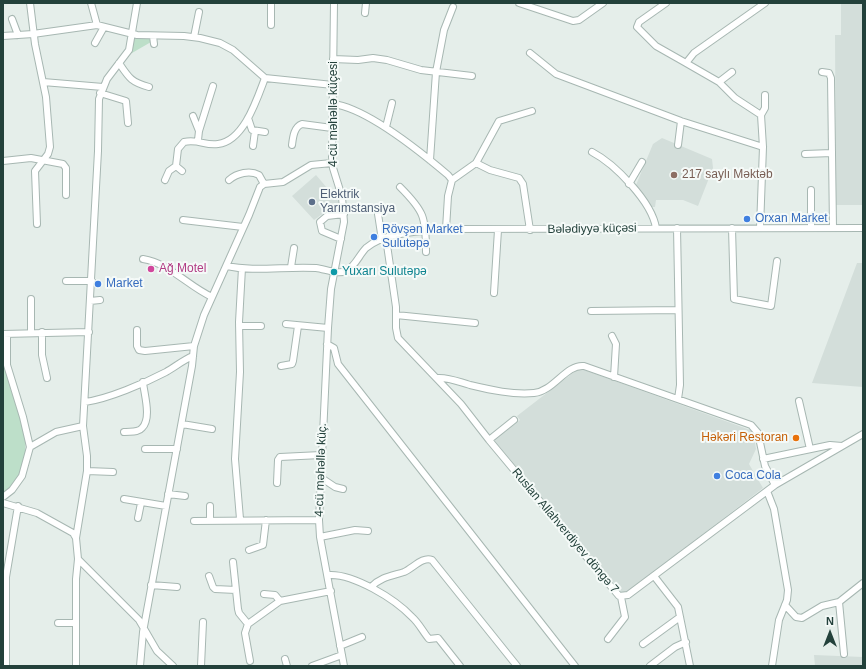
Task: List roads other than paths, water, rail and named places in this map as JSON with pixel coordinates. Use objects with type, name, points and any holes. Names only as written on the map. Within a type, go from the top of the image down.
[{"type":"street","points":[[30,3],[33,34],[48,112],[50,147],[48,154],[35,171],[37,224]]},
{"type":"street","points":[[91,3],[97,25]]},
{"type":"street","points":[[76,666],[76,580],[78,559],[76,538],[87,471],[87,456],[83,426],[92,281],[101,90],[129,50],[136,3]]},
{"type":"street","points":[[271,3],[271,25]]},
{"type":"street","name":"4-cü məhəllə küçesi","points":[[334,3],[332,163],[342,197],[344,214],[341,239],[334,272]]},
{"type":"street","points":[[365,13],[366,3]]},
{"type":"street","points":[[519,3],[573,21],[579,20],[603,3]]},
{"type":"street","points":[[666,3],[639,22],[637,27],[656,46],[719,82],[735,98],[761,115]]},
{"type":"street","points":[[686,63],[694,53],[765,3]]},
{"type":"street","points":[[430,160],[436,72],[444,30],[453,7]]},
{"type":"street","points":[[194,37],[199,12]]},
{"type":"street","points":[[12,18],[18,35]]},
{"type":"street","points":[[3,36],[33,34],[97,25],[131,34],[194,37],[227,46],[242,56],[265,78],[333,85]]},
{"type":"street","points":[[95,43],[104,27]]},
{"type":"street","points":[[153,36],[154,44]]},
{"type":"street","points":[[530,53],[556,74],[681,121],[763,147]]},
{"type":"street","points":[[333,59],[358,60],[373,58],[436,72],[472,76]]},
{"type":"street","points":[[119,63],[131,80],[149,87]]},
{"type":"street","points":[[719,82],[732,72]]},
{"type":"street","points":[[822,72],[829,73],[831,78],[833,228]]},
{"type":"street","points":[[165,180],[169,171],[176,166],[180,145],[184,142],[198,140],[210,144],[224,143],[234,136],[248,118],[265,78]]},
{"type":"street","points":[[43,82],[101,90],[126,101],[128,123]]},
{"type":"street","points":[[198,140],[199,131],[213,86]]},
{"type":"street","points":[[760,228],[763,147],[761,115],[765,108],[765,95]]},
{"type":"street","points":[[386,127],[392,103]]},
{"type":"street","points":[[333,104],[345,106],[386,127],[430,160],[452,180]]},
{"type":"street","points":[[446,229],[448,196],[452,180],[476,163],[499,120],[532,111]]},
{"type":"street","points":[[193,116],[199,131]]},
{"type":"street","points":[[248,118],[252,130],[265,132]]},
{"type":"street","points":[[678,145],[681,121]]},
{"type":"street","points":[[292,145],[294,132],[299,125],[302,124],[332,128]]},
{"type":"street","points":[[253,146],[255,131]]},
{"type":"street","points":[[592,152],[607,160],[629,184],[649,208],[656,228]]},
{"type":"street","points":[[805,154],[832,153]]},
{"type":"street","points":[[3,161],[31,158],[61,162],[65,166],[66,194]]},
{"type":"street","points":[[629,184],[642,162]]},
{"type":"street","points":[[140,666],[144,626],[182,424],[194,346],[212,297],[227,266],[257,192],[264,184],[283,182],[311,165],[332,163]]},
{"type":"street","points":[[476,163],[490,170],[519,178],[524,192],[530,230]]},
{"type":"street","points":[[176,166],[182,171]]},
{"type":"street","points":[[229,180],[238,174],[253,172],[259,175],[264,184]]},
{"type":"street","points":[[400,187],[421,210],[426,230],[426,252]]},
{"type":"street","points":[[811,190],[811,228]]},
{"type":"street","points":[[341,239],[322,231],[320,222],[327,216],[344,214]]},
{"type":"street","name":"Ruslan Allahverdiyev döngə 7","points":[[378,214],[384,239],[396,315],[398,338],[438,378],[461,404],[617,595],[621,597],[628,595],[775,485],[863,434]]},
{"type":"street","points":[[183,220],[243,227]]},
{"type":"street","points":[[677,228],[680,385],[678,399]]},
{"type":"street","points":[[732,228],[734,299],[771,306],[777,261]]},
{"type":"street","name":"Bələdiyyə küçəsi","points":[[334,272],[347,271],[365,249],[384,239],[426,230],[863,228]]},
{"type":"street","points":[[494,293],[498,230]]},
{"type":"street","points":[[291,267],[294,248]]},
{"type":"street","points":[[142,259],[160,264],[200,292],[212,297]]},
{"type":"street","points":[[227,266],[242,268],[291,267],[324,269],[334,272]]},
{"type":"street","points":[[240,519],[235,459],[240,372],[239,326],[242,268]]},
{"type":"street","name":"4-cü məhəllə küç.","points":[[334,272],[327,344],[319,520],[320,537],[344,666]]},
{"type":"street","points":[[66,281],[92,281]]},
{"type":"street","points":[[31,299],[31,332]]},
{"type":"street","points":[[90,301],[100,300]]},
{"type":"street","points":[[591,312],[678,310]]},
{"type":"street","points":[[396,315],[476,323]]},
{"type":"street","points":[[286,324],[328,328]]},
{"type":"street","points":[[239,326],[260,326]]},
{"type":"street","points":[[281,366],[292,364],[298,326]]},
{"type":"street","points":[[137,330],[137,346],[139,350],[145,351],[194,346]]},
{"type":"street","points":[[3,497],[12,490],[22,476],[30,447],[23,416],[7,365],[5,334],[31,332],[89,332]]},
{"type":"street","points":[[42,332],[42,355],[47,378]]},
{"type":"street","points":[[612,336],[616,344],[614,377]]},
{"type":"street","points":[[327,344],[334,348],[338,364],[575,666]]},
{"type":"street","points":[[84,402],[97,400],[143,382],[166,372],[193,356]]},
{"type":"street","points":[[438,378],[447,378],[487,388],[526,393],[542,392],[576,367],[584,366],[751,425],[758,434],[766,470],[775,485]]},
{"type":"street","points":[[124,432],[138,431],[145,423],[147,415],[143,382]]},
{"type":"street","points":[[799,401],[810,449]]},
{"type":"street","points":[[489,440],[514,420]]},
{"type":"street","points":[[182,424],[212,429]]},
{"type":"street","points":[[30,447],[56,432],[83,426]]},
{"type":"street","points":[[763,459],[834,445],[842,446]]},
{"type":"street","points":[[144,449],[177,449]]},
{"type":"street","points":[[277,483],[278,460],[280,457],[321,455]]},
{"type":"street","points":[[87,471],[113,472]]},
{"type":"street","points":[[320,477],[335,487],[343,489]]},
{"type":"street","points":[[767,491],[774,509],[788,595],[786,605],[779,620],[772,666]]},
{"type":"street","points":[[168,494],[185,496]]},
{"type":"street","points":[[124,499],[166,506]]},
{"type":"street","points":[[3,503],[18,506],[59,524],[70,530],[76,538]]},
{"type":"street","points":[[138,518],[141,503]]},
{"type":"street","points":[[6,666],[6,577],[18,506]]},
{"type":"street","points":[[210,506],[210,521]]},
{"type":"street","points":[[194,520],[319,520]]},
{"type":"street","points":[[249,550],[262,545],[266,520]]},
{"type":"street","points":[[320,537],[355,530],[368,531]]},
{"type":"street","points":[[78,559],[102,581],[144,626],[157,651],[173,666]]},
{"type":"street","points":[[371,587],[384,578],[404,572],[424,560],[432,560],[517,666]]},
{"type":"street","points":[[233,562],[239,614],[248,624]]},
{"type":"street","points":[[328,575],[348,578],[371,587],[409,614],[429,639],[440,640],[460,666]]},
{"type":"street","points":[[209,576],[215,589],[236,590]]},
{"type":"street","points":[[654,576],[674,601],[680,617],[690,666]]},
{"type":"street","points":[[786,605],[799,618],[822,606],[839,602],[863,583]]},
{"type":"street","points":[[151,585],[177,587]]},
{"type":"street","points":[[250,661],[245,633],[248,624],[280,601],[331,591]]},
{"type":"street","points":[[264,594],[275,594],[280,601]]},
{"type":"street","points":[[608,639],[625,617],[621,597]]},
{"type":"street","points":[[839,602],[844,654]]},
{"type":"street","points":[[643,644],[680,617]]},
{"type":"street","points":[[201,666],[203,622]]},
{"type":"street","points":[[58,623],[76,623]]},
{"type":"street","points":[[340,646],[362,637]]},
{"type":"street","points":[[650,666],[675,647],[686,642]]},
{"type":"street","points":[[312,666],[342,655]]},
{"type":"street","points":[[285,659],[287,666]]},
{"type":"place","name":"217 saylı Məktəb","points":[[674,175]]},
{"type":"place","name":"Elektrik Yarımstansiya","points":[[312,202]]},
{"type":"place","name":"Orxan Market","points":[[747,219]]},
{"type":"place","name":"Rövşən Market Sulutəpə","points":[[374,237]]},
{"type":"place","name":"Ağ Motel","points":[[151,269]]},
{"type":"place","name":"Yuxarı Sulutəpə","points":[[334,272]]},
{"type":"place","name":"Market","points":[[98,284]]},
{"type":"place","name":"Həkəri Restoran","points":[[796,438]]},
{"type":"place","name":"Coca Cola","points":[[717,476]]}]
